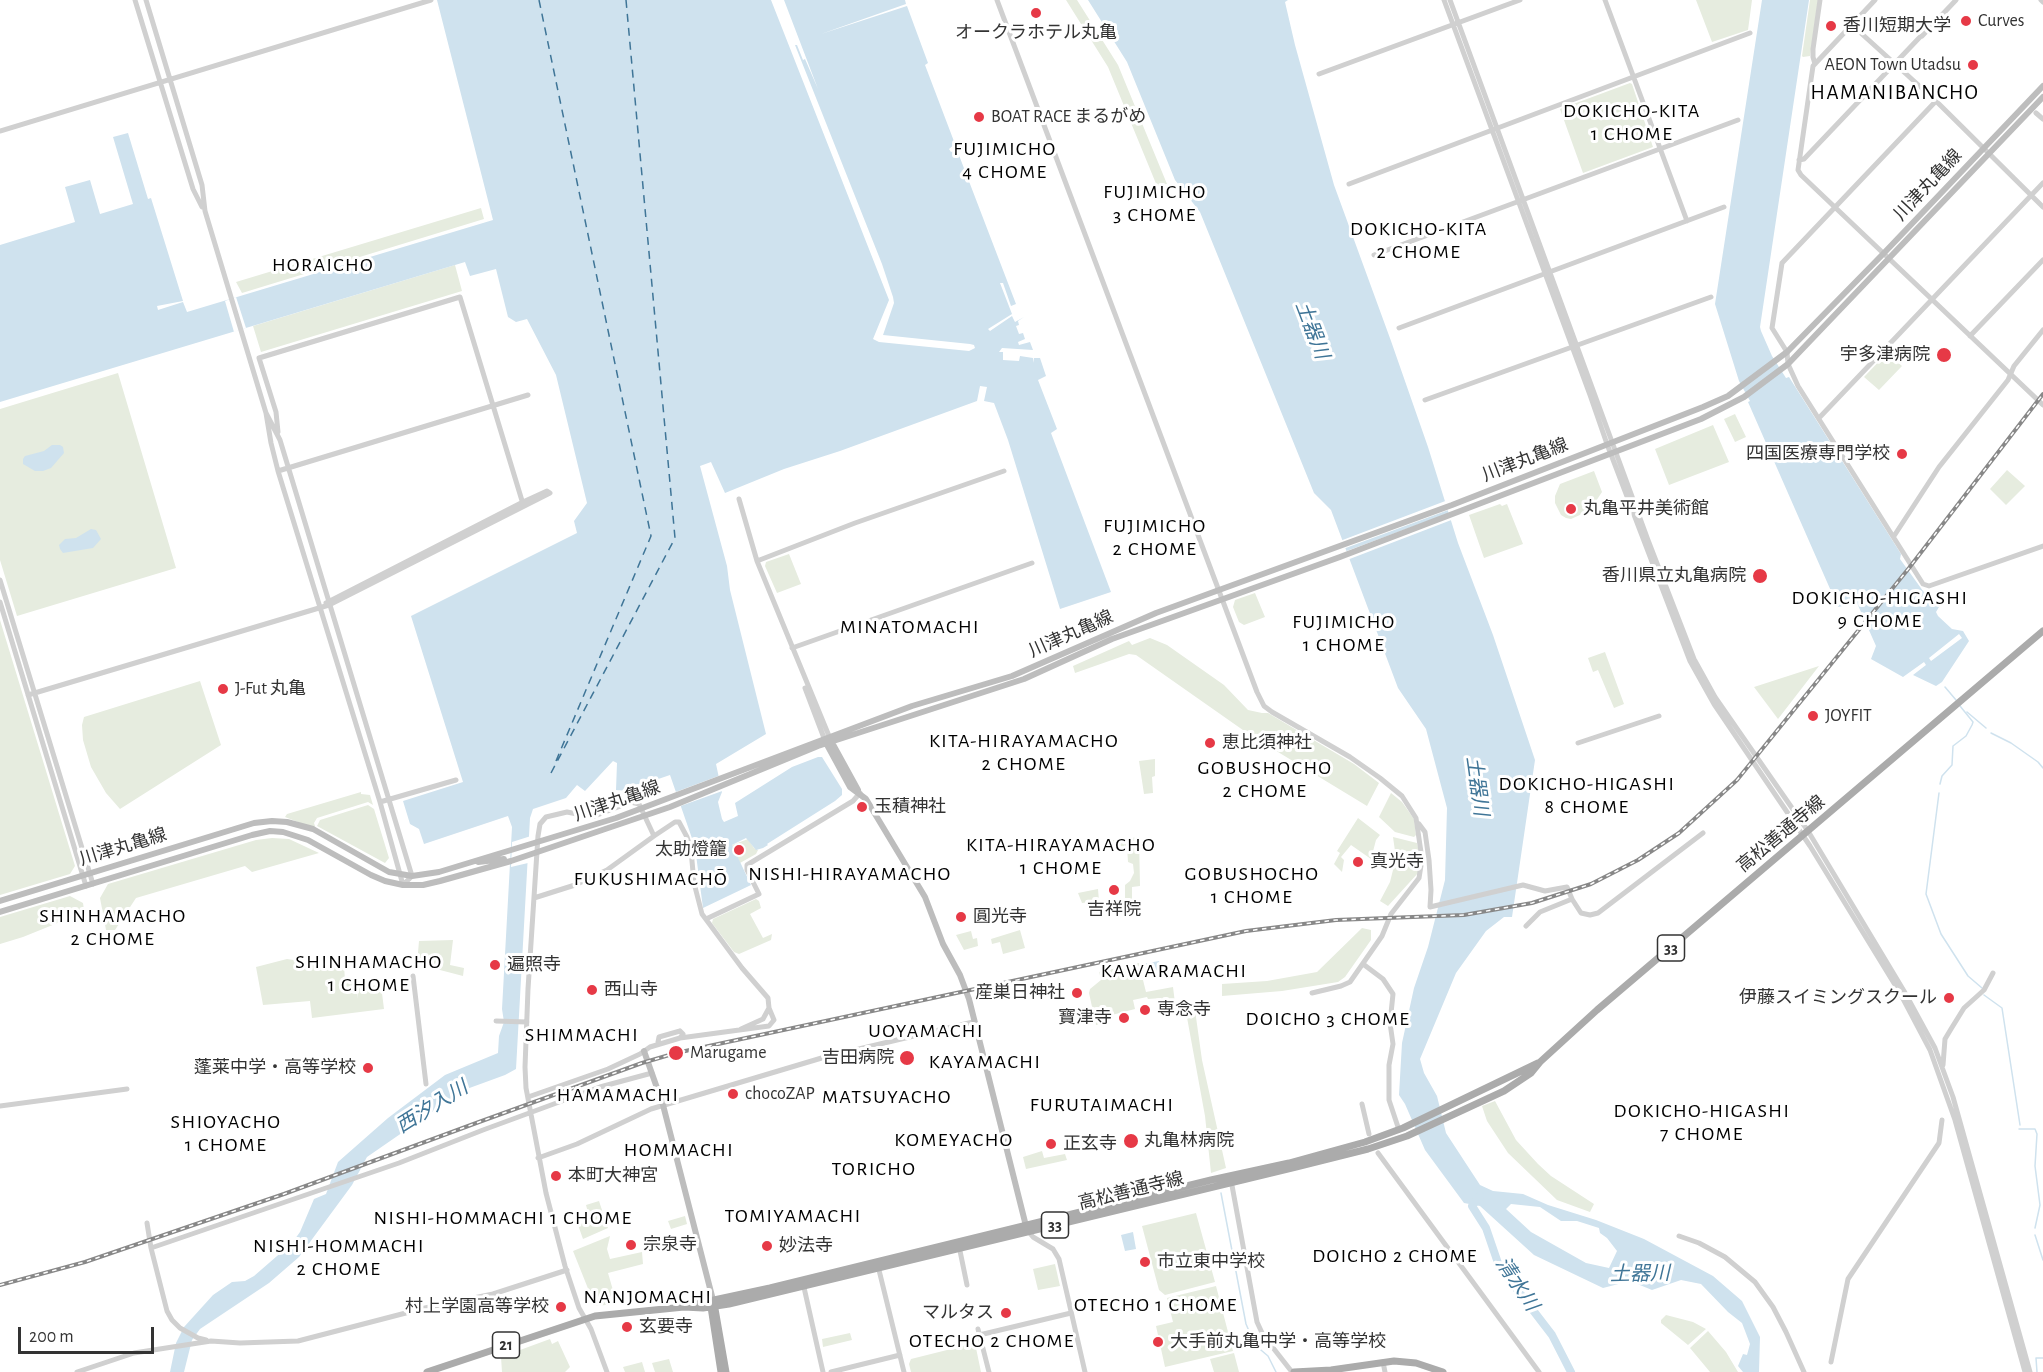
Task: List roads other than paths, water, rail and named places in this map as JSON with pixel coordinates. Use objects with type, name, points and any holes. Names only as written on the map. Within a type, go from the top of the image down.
[{"type":"main road","name":"川津丸亀線","points":[[827,740],[1024,679],[1112,639],[1340,557],[1723,410],[1785,366],[1983,148],[2043,86]]},
{"type":"main road","name":"川津丸亀線","points":[[0,912],[270,831],[283,832],[308,840],[385,881],[403,885],[423,885],[441,881],[509,860],[534,849],[618,821],[681,803],[759,768],[912,706],[1012,676],[1127,625],[1452,505],[1711,404],[1742,387],[1787,352],[1887,256],[2043,97]]},
{"type":"main road","name":"高松善通寺線","points":[[1230,1179],[1350,1153],[1407,1136],[1500,1093],[1531,1073],[1540,1062],[1605,1004],[2043,631]]},
{"type":"main road","points":[[827,740],[850,787],[866,799],[925,897],[943,944],[963,984],[1027,1229]]},
{"type":"main road","name":"川津丸亀線","points":[[0,901],[254,823],[272,820],[313,829],[375,865],[412,876],[439,872],[513,850],[534,849],[618,821]]},
{"type":"main road","points":[[475,861],[509,860]]},
{"type":"main road","points":[[645,1051],[713,1304],[726,1372]]},
{"type":"main road","name":"高松善通寺線","points":[[713,1304],[1230,1179],[1365,1142],[1401,1129],[1495,1086],[1540,1062]]},
{"type":"main road","points":[[713,1304],[721,1372]]},
{"type":"main road","name":"21","points":[[427,1372],[585,1318],[713,1304]]},
{"type":"main road","points":[[1293,1372],[1331,1370],[1395,1361],[1416,1363],[1443,1372]]},
{"type":"street","points":[[135,0],[193,189],[205,211]]},
{"type":"street","points":[[28,696],[320,608],[329,604],[524,504],[460,297],[259,358],[276,412],[280,440],[288,468],[329,604],[388,800],[412,876],[403,885],[380,802],[320,608],[278,471],[266,413],[205,211],[202,185],[146,0]]},
{"type":"street","points":[[0,131],[430,0]]},
{"type":"street","points":[[997,0],[1257,692],[1264,706],[1272,712],[1350,757],[1402,796],[1425,832],[1429,860],[1430,907],[1523,885],[1545,891],[1567,887],[1581,913],[1590,915],[1598,913],[1703,833]]},
{"type":"street","points":[[1444,0],[1494,128],[1610,443],[1694,659],[1715,697],[1806,833],[1922,1023],[1960,1121],[2030,1372]]},
{"type":"street","points":[[1450,0],[1455,24]]},
{"type":"street","points":[[1319,74],[1520,0]]},
{"type":"street","points":[[1605,0],[1686,221]]},
{"type":"street","points":[[1820,0],[1813,49],[1815,64],[1798,166],[1801,175],[2043,405]]},
{"type":"street","points":[[1815,64],[1875,0]]},
{"type":"street","points":[[1799,160],[1803,159],[1956,0]]},
{"type":"street","points":[[1852,25],[1936,101],[2043,207]]},
{"type":"street","points":[[1349,184],[1750,33]]},
{"type":"street","points":[[1936,101],[1780,267],[1772,326],[1787,352],[1785,366],[1923,585],[1929,586],[2043,546]]},
{"type":"street","points":[[2036,113],[2043,119]]},
{"type":"street","points":[[1374,255],[1738,120]]},
{"type":"street","points":[[1819,418],[2043,183]]},
{"type":"street","points":[[1400,328],[1724,207]]},
{"type":"street","points":[[1970,336],[2043,260]]},
{"type":"street","points":[[1425,399],[1711,297]]},
{"type":"street","points":[[1894,536],[1939,467],[2043,330]]},
{"type":"street","points":[[278,471],[528,395]]},
{"type":"street","points":[[266,413],[280,440]]},
{"type":"street","points":[[271,443],[280,440]]},
{"type":"street","points":[[757,561],[855,523],[1004,471]]},
{"type":"street","points":[[739,499],[757,561],[827,740]]},
{"type":"street","points":[[792,648],[1032,563]]},
{"type":"street","points":[[0,580],[36,694],[87,874],[86,886]]},
{"type":"street","points":[[0,602],[28,696],[87,874],[93,884]]},
{"type":"street","points":[[1578,743],[1659,716]]},
{"type":"street","points":[[380,802],[456,780]]},
{"type":"street","points":[[706,919],[759,894],[747,870],[747,865],[853,801],[860,793]]},
{"type":"street","points":[[607,1372],[579,1308],[567,1270],[538,1158],[530,1113],[525,1067],[524,1022],[534,898],[534,849],[540,824],[546,817],[567,812],[591,817],[631,802],[639,804],[654,836]]},
{"type":"street","points":[[1312,993],[1350,982],[1382,936],[1391,914],[1419,878],[1422,859],[1416,818]]},
{"type":"street","points":[[534,898],[575,885],[607,870],[675,822],[681,825],[691,850],[698,902],[702,914],[742,968],[768,998],[774,1020],[772,1024],[750,1029],[659,1040]]},
{"type":"street","points":[[1526,926],[1540,912],[1572,899]]},
{"type":"street","points":[[1364,964],[1383,979],[1393,994],[1390,1023],[1393,1044],[1389,1065],[1389,1100],[1401,1129]]},
{"type":"street","points":[[1993,973],[1984,990],[1964,1008],[1950,1029],[1940,1068],[2025,1372]]},
{"type":"street","points":[[413,976],[426,1084]]},
{"type":"street","points":[[740,1029],[763,1019],[769,1008]]},
{"type":"street","points":[[496,1021],[524,1022]]},
{"type":"street","points":[[538,1158],[577,1144],[661,1106],[825,1057],[974,1022]]},
{"type":"street","points":[[528,1097],[608,1069],[645,1051],[651,1043],[681,1031],[695,1036],[700,1035]]},
{"type":"street","points":[[680,1038],[683,1034],[681,1031]]},
{"type":"street","points":[[151,1248],[355,1179],[619,1081],[652,1073]]},
{"type":"street","points":[[0,1106],[128,1089]]},
{"type":"street","points":[[1362,1104],[1369,1134]]},
{"type":"street","points":[[1831,1362],[1848,1279],[1939,1143],[1942,1120]]},
{"type":"street","points":[[1378,1153],[1539,1372]]},
{"type":"street","points":[[1230,1179],[1257,1322],[1263,1335],[1293,1372]]},
{"type":"street","points":[[147,1223],[167,1311],[181,1329],[196,1337],[211,1341]]},
{"type":"street","points":[[1027,1229],[1033,1237],[1048,1245],[1056,1253],[1085,1372]]},
{"type":"street","points":[[1679,1236],[1714,1251],[1735,1264],[1755,1282],[1773,1307],[1804,1372]]},
{"type":"street","points":[[959,1245],[967,1286]]},
{"type":"street","points":[[877,1265],[903,1372]]},
{"type":"street","points":[[77,1372],[134,1353],[211,1341],[298,1341],[425,1308],[499,1293],[567,1270]]},
{"type":"street","points":[[803,1283],[823,1372]]},
{"type":"street","points":[[971,1337],[979,1332],[1071,1313]]},
{"type":"street","points":[[979,1332],[988,1372]]},
{"type":"street","points":[[831,1372],[900,1355]]},
{"type":"street","points":[[1383,1362],[1385,1372]]},
{"type":"water","name":"西汐入川","points":[[437,0],[771,0],[889,300],[873,339],[879,342],[969,351],[975,348],[974,345],[883,335],[894,303],[893,297],[795,45],[803,60],[805,59],[818,89],[784,0],[905,0],[906,4],[821,34],[907,6],[928,63],[925,65],[955,144],[949,149],[951,152],[957,150],[1016,304],[1011,306],[1003,283],[1000,283],[1012,314],[988,329],[990,331],[1012,316],[1015,322],[1024,317],[1018,321],[1019,325],[1016,326],[1019,334],[1023,333],[1025,339],[1018,342],[1019,345],[1030,342],[1033,350],[1002,348],[999,352],[1003,352],[1003,360],[1019,361],[1020,356],[1033,358],[1033,363],[1034,358],[1040,358],[1046,376],[1038,380],[1057,429],[1051,433],[1111,592],[1060,609],[1008,440],[994,403],[984,401],[987,387],[980,386],[977,401],[784,469],[725,493],[711,462],[700,466],[727,566],[730,590],[766,734],[716,764],[722,792],[718,802],[722,819],[724,822],[738,816],[735,803],[792,767],[818,757],[822,757],[842,789],[842,795],[763,848],[756,850],[746,838],[732,845],[751,885],[703,908],[695,847],[670,775],[628,791],[616,790],[617,763],[613,761],[585,791],[577,785],[566,798],[533,809],[530,818],[516,1069],[464,1090],[367,1157],[352,1185],[299,1257],[269,1283],[200,1329],[192,1340],[184,1372],[170,1372],[176,1343],[184,1327],[213,1295],[232,1282],[245,1281],[254,1276],[292,1243],[300,1232],[314,1199],[326,1194],[338,1162],[388,1118],[445,1075],[498,1053],[499,1036],[504,1022],[502,1009],[512,827],[508,816],[424,844],[419,829],[410,824],[403,801],[463,782],[411,616],[577,533],[574,521],[587,503],[556,375],[527,319],[516,322],[508,317],[496,269],[470,276],[465,262],[0,402],[0,245],[75,222],[65,187],[90,180],[100,214],[133,204],[113,137],[128,133],[183,301],[157,306],[158,310],[183,302],[187,312],[493,220]]},
{"type":"water","name":"土器川","points":[[1088,0],[1288,0],[1285,2],[1295,45],[1334,185],[1391,341],[1458,543],[1493,635],[1535,760],[1512,917],[1504,917],[1486,931],[1456,973],[1420,1059],[1424,1073],[1437,1096],[1446,1133],[1480,1185],[1493,1191],[1523,1194],[1548,1205],[1596,1220],[1644,1239],[1713,1276],[1742,1301],[1760,1337],[1759,1372],[1743,1372],[1738,1366],[1743,1354],[1747,1355],[1750,1344],[1742,1323],[1701,1284],[1681,1280],[1652,1290],[1630,1281],[1603,1288],[1534,1255],[1480,1206],[1464,1203],[1425,1150],[1399,1095],[1402,1043],[1414,988],[1428,947],[1445,880],[1447,808],[1426,729],[1398,688],[1331,510],[1314,493],[1200,212],[1175,180],[1127,62]],"holes":[[[1511,1204],[1540,1207],[1561,1221],[1577,1221],[1599,1228],[1600,1233],[1617,1251],[1609,1268],[1586,1263],[1531,1232],[1506,1209]]]},
{"type":"water","points":[[1762,0],[1809,0],[1760,327],[1772,356],[1786,378],[1789,377],[1901,554],[1900,559],[1923,591],[1939,607],[1936,612],[1938,616],[1952,629],[1963,631],[1969,641],[1942,682],[1936,686],[1913,675],[1926,665],[1924,662],[1903,677],[1871,659],[1876,646],[1857,603],[1838,607],[1748,402],[1750,401],[1739,381],[1715,304]],"holes":[[[1959,634],[1962,638],[1931,661],[1929,658]]]},
{"type":"water","points":[[52,445],[63,447],[64,453],[51,468],[35,471],[23,464],[25,456],[44,451]]},
{"type":"water","points":[[91,529],[96,530],[101,539],[93,548],[63,553],[60,549],[59,545],[65,539],[76,538]]},
{"type":"water","points":[[1159,961],[1161,969],[1145,977],[1142,964]]},
{"type":"water","points":[[1133,1232],[1136,1249],[1125,1251],[1121,1235]]},
{"type":"waterway","points":[[1945,687],[1956,700]]},
{"type":"waterway","points":[[1940,784],[1942,776],[1952,765],[1953,746],[1966,736],[1973,722],[1960,706]]},
{"type":"waterway","points":[[1967,712],[1986,728]]},
{"type":"waterway","points":[[1991,733],[2011,743],[2043,768]]},
{"type":"waterway","points":[[1939,793],[1926,894],[1941,934],[1968,976],[1982,988]]},
{"type":"waterway","points":[[1984,995],[2002,1008],[2020,1125]]},
{"type":"waterway","points":[[2019,1129],[2035,1129],[2037,1134],[2035,1166],[2040,1205],[2035,1228]]},
{"type":"waterway","points":[[1221,1193],[1246,1324],[1255,1345],[1268,1356],[1276,1372]]},
{"type":"waterway","name":"清水川","points":[[1480,1196],[1472,1206],[1486,1228],[1499,1266],[1552,1335],[1571,1372]]},
{"type":"waterway","points":[[2035,1235],[2043,1260]]},
{"type":"waterway","points":[[2037,1372],[2036,1358],[2043,1358]]},
{"type":"railway","points":[[0,1285],[85,1262],[284,1194],[642,1063],[676,1053],[1246,931],[1336,920],[1464,915],[1532,903],[1591,884],[1638,860],[1679,833],[1737,780],[1909,568],[2043,394]]},
{"type":"place","name":"オークラホテル丸亀","points":[[1036,13]]},
{"type":"place","name":"Curves","points":[[1966,21]]},
{"type":"place","name":"香川短期大学","points":[[1831,26]]},
{"type":"place","name":"AEON Town Utadsu","points":[[1973,65]]},
{"type":"place","name":"BOAT RACE まるがめ","points":[[979,117]]},
{"type":"place","name":"宇多津病院","points":[[1944,355]]},
{"type":"place","name":"四国医療専門学校","points":[[1902,454]]},
{"type":"place","name":"丸亀平井美術館","points":[[1571,509]]},
{"type":"place","name":"香川県立丸亀病院","points":[[1760,576]]},
{"type":"place","name":"J-Fut 丸亀","points":[[223,689]]},
{"type":"place","name":"JOYFIT","points":[[1813,716]]},
{"type":"place","name":"恵比須神社","points":[[1210,743]]},
{"type":"place","name":"玉積神社","points":[[862,807]]},
{"type":"place","name":"太助燈籠","points":[[739,850]]},
{"type":"place","name":"真光寺","points":[[1358,862]]},
{"type":"place","name":"吉祥院","points":[[1114,890]]},
{"type":"place","name":"圓光寺","points":[[961,917]]},
{"type":"place","name":"遍照寺","points":[[495,965]]},
{"type":"place","name":"西山寺","points":[[592,990]]},
{"type":"place","name":"産巣日神社","points":[[1077,993]]},
{"type":"place","name":"伊藤スイミングスクール","points":[[1949,998]]},
{"type":"place","name":"専念寺","points":[[1145,1010]]},
{"type":"place","name":"寶津寺","points":[[1124,1018]]},
{"type":"place","name":"Marugame","points":[[676,1053]]},
{"type":"place","name":"吉田病院","points":[[907,1058]]},
{"type":"place","name":"蓬莱中学・高等学校","points":[[368,1068]]},
{"type":"place","name":"chocoZAP","points":[[733,1094]]},
{"type":"place","name":"丸亀林病院","points":[[1131,1141]]},
{"type":"place","name":"正玄寺","points":[[1051,1144]]},
{"type":"place","name":"本町大神宮","points":[[556,1176]]},
{"type":"place","name":"宗泉寺","points":[[631,1245]]},
{"type":"place","name":"妙法寺","points":[[767,1246]]},
{"type":"place","name":"市立東中学校","points":[[1145,1262]]},
{"type":"place","name":"村上学園高等学校","points":[[561,1307]]},
{"type":"place","name":"マルタス","points":[[1006,1313]]},
{"type":"place","name":"玄要寺","points":[[627,1327]]},
{"type":"place","name":"大手前丸亀中学・高等学校","points":[[1158,1342]]},
{"type":"district","name":"HAMANIBANCHO","points":[[1895,93]]},
{"type":"district","name":"DOKICHO-KITA 1 CHOME","points":[[1632,122]]},
{"type":"district","name":"FUJIMICHO 4 CHOME","points":[[1005,160]]},
{"type":"district","name":"FUJIMICHO 3 CHOME","points":[[1155,204]]},
{"type":"district","name":"DOKICHO-KITA 2 CHOME","points":[[1419,240]]},
{"type":"district","name":"HORAICHO","points":[[323,265]]},
{"type":"district","name":"FUJIMICHO 2 CHOME","points":[[1155,538]]},
{"type":"district","name":"DOKICHO-HIGASHI 9 CHOME","points":[[1880,610]]},
{"type":"district","name":"MINATOMACHI","points":[[910,627]]},
{"type":"district","name":"FUJIMICHO 1 CHOME","points":[[1344,634]]},
{"type":"district","name":"KITA-HIRAYAMACHO 2 CHOME","points":[[1024,752]]},
{"type":"district","name":"GOBUSHOCHO 2 CHOME","points":[[1265,780]]},
{"type":"district","name":"DOKICHO-HIGASHI 8 CHOME","points":[[1587,796]]},
{"type":"district","name":"KITA-HIRAYAMACHO 1 CHOME","points":[[1061,856]]},
{"type":"district","name":"NISHI-HIRAYAMACHO","points":[[850,874]]},
{"type":"district","name":"FUKUSHIMACHŌ","points":[[651,879]]},
{"type":"district","name":"GOBUSHOCHO 1 CHOME","points":[[1252,886]]},
{"type":"district","name":"SHINHAMACHO 2 CHOME","points":[[113,928]]},
{"type":"district","name":"KAWARAMACHI","points":[[1174,971]]},
{"type":"district","name":"SHINHAMACHO 1 CHOME","points":[[369,974]]},
{"type":"district","name":"DOICHO 3 CHOME","points":[[1328,1019]]},
{"type":"district","name":"UOYAMACHI","points":[[926,1031]]},
{"type":"district","name":"SHIMMACHI","points":[[582,1035]]},
{"type":"district","name":"KAYAMACHI","points":[[985,1062]]},
{"type":"district","name":"HAMAMACHI","points":[[618,1095]]},
{"type":"district","name":"MATSUYACHO","points":[[887,1097]]},
{"type":"district","name":"FURUTAIMACHI","points":[[1102,1105]]},
{"type":"district","name":"DOKICHO-HIGASHI 7 CHOME","points":[[1702,1122]]},
{"type":"district","name":"SHIOYACHO 1 CHOME","points":[[226,1134]]},
{"type":"district","name":"KOMEYACHO","points":[[954,1140]]},
{"type":"district","name":"HOMMACHI","points":[[679,1150]]},
{"type":"district","name":"TORICHO","points":[[874,1169]]},
{"type":"district","name":"TOMIYAMACHI","points":[[793,1216]]},
{"type":"district","name":"NISHI-HOMMACHI 1 CHOME","points":[[503,1218]]},
{"type":"district","name":"DOICHO 2 CHOME","points":[[1395,1256]]},
{"type":"district","name":"NISHI-HOMMACHI 2 CHOME","points":[[339,1258]]},
{"type":"district","name":"NANJOMACHI","points":[[648,1297]]},
{"type":"district","name":"OTECHO 1 CHOME","points":[[1156,1305]]},
{"type":"district","name":"OTECHO 2 CHOME","points":[[992,1341]]}]
